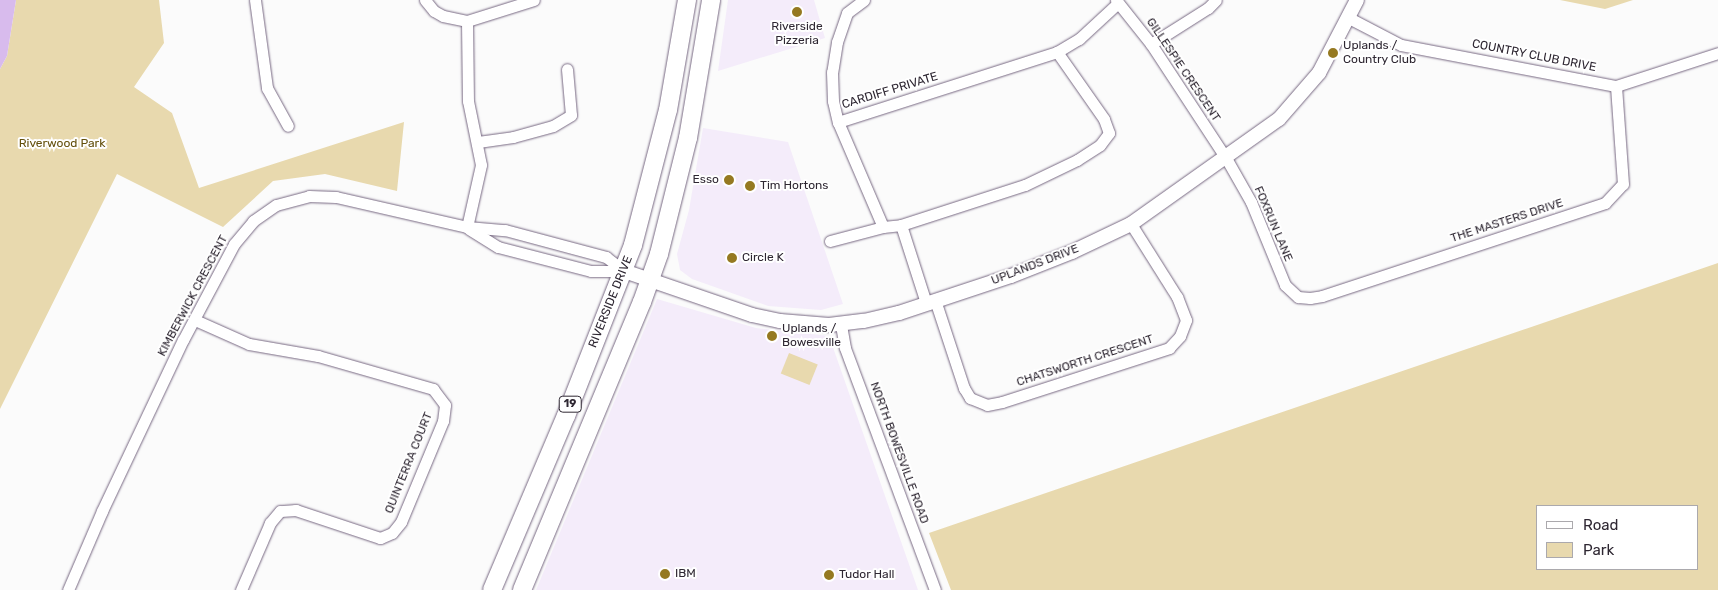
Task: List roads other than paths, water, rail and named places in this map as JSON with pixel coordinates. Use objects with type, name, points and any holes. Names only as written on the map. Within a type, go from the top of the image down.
[{"type":"main road","name":"RIVERSIDE DRIVE","points":[[492,590],[634,245],[668,110],[687,0]]},
{"type":"main road","name":"19","points":[[522,590],[650,279],[674,201],[688,138],[711,0]]},
{"type":"street","points":[[255,0],[267,88],[288,126]]},
{"type":"street","points":[[424,0],[434,11],[443,16],[466,21],[534,0]]},
{"type":"street","points":[[864,0],[847,13],[836,42],[832,72],[833,101],[838,122],[883,227]]},
{"type":"street","points":[[1151,44],[1208,8],[1216,0]]},
{"type":"street","name":"UPLANDS DRIVE","points":[[624,271],[752,315],[780,321],[841,325],[899,313],[1011,276],[1072,252],[1131,224],[1279,119],[1319,73],[1357,0]]},
{"type":"street","name":"CARDIFF PRIVATE","points":[[838,122],[1056,52],[1079,39],[1117,2]]},
{"type":"street","name":"GILLESPIE CRESCENT","points":[[1117,2],[1151,44],[1226,158]]},
{"type":"street","name":"COUNTRY CLUB DRIVE","points":[[1347,17],[1401,45],[1616,86],[1718,53]]},
{"type":"street","points":[[466,21],[468,101],[478,142],[481,165],[467,227]]},
{"type":"street","points":[[830,241],[883,227],[901,226],[1025,185],[1077,160],[1100,145],[1109,133],[1104,119],[1056,52]]},
{"type":"street","points":[[478,142],[514,137],[553,126],[571,115],[566,69]]},
{"type":"street","name":"THE MASTERS DRIVE","points":[[1298,297],[1322,296],[1606,204],[1623,184],[1616,86]]},
{"type":"street","name":"FOXRUN LANE","points":[[1226,158],[1251,202],[1285,285],[1298,297]]},
{"type":"street","name":"KIMBERWICK CRESCENT","points":[[68,590],[102,511],[234,244],[253,221],[276,205],[310,196],[336,197],[467,227],[505,230],[606,257],[624,271]]},
{"type":"street","name":"CHATSWORTH CRESCENT","points":[[931,302],[964,388],[970,398],[988,405],[1169,348],[1180,336],[1186,320],[1177,297],[1131,224]]},
{"type":"street","points":[[901,226],[931,302]]},
{"type":"street","name":"KIMBERWICK CRESCENT","points":[[467,227],[498,247],[591,271],[624,271]]},
{"type":"street","name":"QUINTERRA COURT","points":[[195,320],[249,344],[318,356],[433,389],[445,405],[444,421],[400,522],[392,533],[380,538],[296,510],[280,511],[270,523],[241,590]]},
{"type":"street","name":"NORTH BOWESVILLE ROAD","points":[[841,325],[845,348],[935,590]]},
{"type":"place","name":"Riverside Pizzeria","points":[[797,12]]},
{"type":"place","name":"Uplands / Country Club","points":[[1333,53]]},
{"type":"place","name":"Esso","points":[[729,180]]},
{"type":"place","name":"Tim Hortons","points":[[750,186]]},
{"type":"place","name":"Circle K","points":[[732,258]]},
{"type":"place","name":"Uplands / Bowesville","points":[[772,336]]},
{"type":"place","name":"IBM","points":[[665,574]]},
{"type":"place","name":"Tudor Hall","points":[[829,575]]},
{"type":"park label","name":"Riverwood Park","points":[[62,144]]}]
